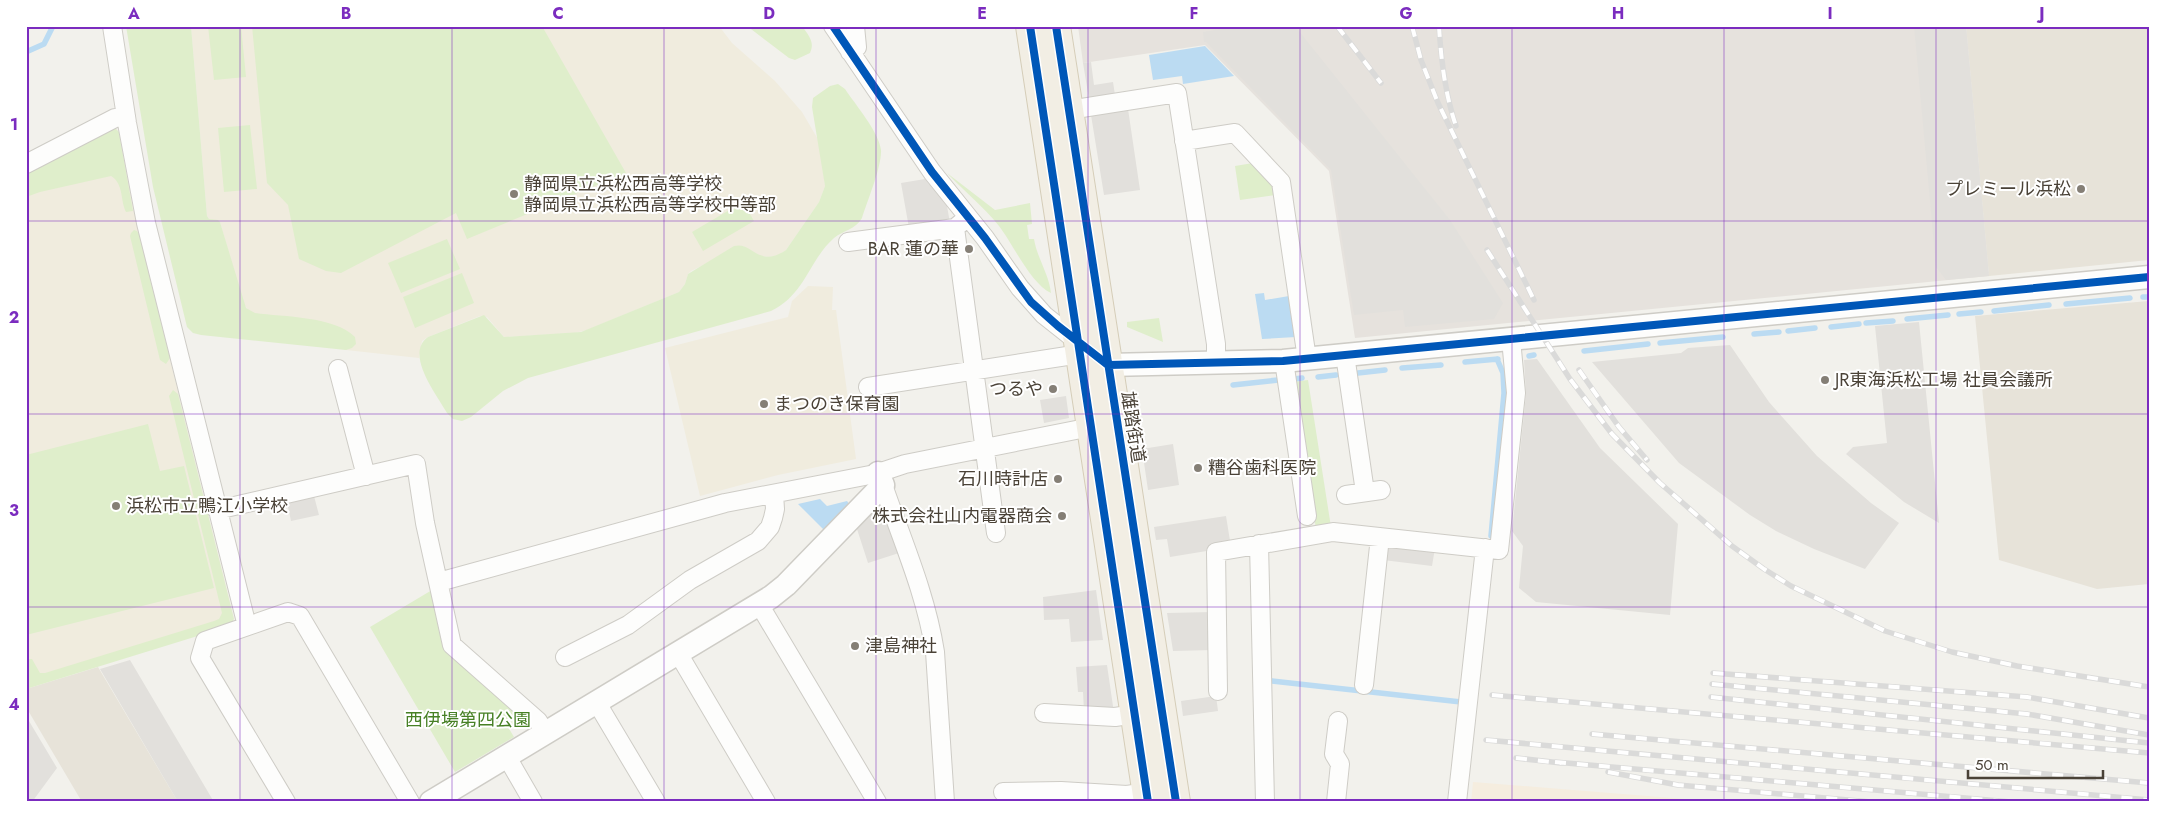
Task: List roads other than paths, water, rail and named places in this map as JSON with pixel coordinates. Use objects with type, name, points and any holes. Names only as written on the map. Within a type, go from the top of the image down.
[{"type":"main road","points":[[1030,26],[1147,797]]},
{"type":"main road","name":"雄踏街道","points":[[1056,26],[1176,802]]},
{"type":"street","points":[[112,26],[126,116],[148,231],[246,626]]},
{"type":"street","points":[[833,26],[932,172],[961,222],[1044,315],[1079,348],[1108,365],[1284,361],[2149,277]]},
{"type":"street","points":[[850,52],[857,47],[855,26]]},
{"type":"street","points":[[1069,110],[1177,93],[1216,344],[1216,362]]},
{"type":"street","points":[[26,164],[115,118],[126,116]]},
{"type":"street","points":[[1184,141],[1235,133],[1281,182],[1307,358]]},
{"type":"street","points":[[848,242],[961,222]]},
{"type":"street","points":[[961,222],[974,369],[996,533]]},
{"type":"street","points":[[1218,690],[1216,552],[1333,532],[1499,550],[1516,393],[1511,339]]},
{"type":"street","points":[[868,387],[974,369],[1079,348]]},
{"type":"street","points":[[1345,355],[1373,491],[1346,495]]},
{"type":"street","points":[[1284,361],[1296,496],[1307,516]]},
{"type":"street","points":[[338,369],[366,476]]},
{"type":"street","points":[[431,802],[678,654],[786,585],[881,479],[905,464],[1092,427]]},
{"type":"street","points":[[217,510],[416,464],[425,523],[452,646],[538,721],[546,734]]},
{"type":"street","points":[[446,580],[725,503],[881,479]]},
{"type":"street","points":[[881,479],[931,627],[935,652],[945,802]]},
{"type":"street","points":[[565,657],[628,625],[690,580],[758,541],[770,527],[775,509],[774,494]]},
{"type":"street","points":[[1364,685],[1380,537]]},
{"type":"street","points":[[1259,544],[1265,802]]},
{"type":"street","points":[[1457,802],[1485,548]]},
{"type":"street","points":[[759,604],[877,802]]},
{"type":"street","points":[[286,802],[200,658],[206,641],[288,612],[300,616],[410,802]]},
{"type":"street","points":[[678,654],[766,802]]},
{"type":"street","points":[[597,703],[656,802]]},
{"type":"street","points":[[1044,713],[1115,717],[1135,714]]},
{"type":"street","points":[[1336,802],[1340,764],[1334,754],[1338,721]]},
{"type":"street","points":[[507,757],[533,802]]},
{"type":"street","points":[[1003,792],[1061,790],[1147,797]]},
{"type":"water","points":[[1205,46],[1234,76],[1183,84],[1182,76],[1153,80],[1149,55]]},
{"type":"water","points":[[1264,293],[1265,300],[1289,296],[1296,337],[1262,339],[1255,294]]},
{"type":"water","points":[[820,499],[827,506],[847,501],[850,505],[825,531],[798,504]]},
{"type":"waterway","points":[[26,52],[44,44],[53,26]]},
{"type":"waterway","points":[[2143,297],[2149,297]]},
{"type":"waterway","points":[[2066,304],[2130,298]]},
{"type":"waterway","points":[[1994,311],[2049,305]]},
{"type":"waterway","points":[[1959,314],[1981,312]]},
{"type":"waterway","points":[[1907,319],[1948,315]]},
{"type":"waterway","points":[[1866,323],[1893,321]]},
{"type":"waterway","points":[[1831,327],[1859,324]]},
{"type":"waterway","points":[[1788,331],[1815,328]]},
{"type":"waterway","points":[[1754,334],[1779,332]]},
{"type":"waterway","points":[[1660,343],[1723,337]]},
{"type":"waterway","points":[[1584,351],[1648,344]]},
{"type":"waterway","points":[[1529,356],[1534,355]]},
{"type":"waterway","points":[[1491,536],[1504,393],[1503,373],[1497,359]]},
{"type":"waterway","points":[[1465,362],[1498,359]]},
{"type":"waterway","points":[[1402,368],[1441,365]]},
{"type":"waterway","points":[[1358,373],[1385,370]]},
{"type":"waterway","points":[[1318,377],[1336,375]]},
{"type":"waterway","points":[[1294,379],[1302,378]]},
{"type":"waterway","points":[[1233,385],[1278,380]]},
{"type":"waterway","points":[[1272,681],[1461,702]]},
{"type":"railway","points":[[1337,26],[1381,83]]},
{"type":"railway","points":[[1412,26],[1421,60],[1438,103],[1534,300]]},
{"type":"railway","points":[[1439,26],[1444,77],[1456,126]]},
{"type":"railway","points":[[1487,250],[1570,379],[1612,434],[1660,483],[1732,546],[1764,569],[1791,586],[1885,631],[1952,652],[2017,666],[2149,687]]},
{"type":"railway","points":[[1579,370],[1619,427],[1647,460]]},
{"type":"railway","points":[[1713,673],[2027,697],[2149,718]]},
{"type":"railway","points":[[1712,684],[2027,714],[2149,735]]},
{"type":"railway","points":[[1492,695],[2149,753]]},
{"type":"railway","points":[[1711,697],[2149,743]]},
{"type":"railway","points":[[1592,734],[2149,783]]},
{"type":"railway","points":[[1486,740],[2149,800]]},
{"type":"railway","points":[[1516,758],[1561,763]]},
{"type":"railway","points":[[1555,762],[2011,802]]},
{"type":"railway","points":[[1608,772],[1678,785],[1871,802]]},
{"type":"place","name":"プレミール浜松","points":[[2081,189]]},
{"type":"place","name":"静岡県立浜松西高等学校 静岡県立浜松西高等学校中等部","points":[[514,194]]},
{"type":"place","name":"BAR 蓮の華","points":[[969,249]]},
{"type":"place","name":"JR東海浜松工場 社員会議所","points":[[1825,380]]},
{"type":"place","name":"つるや","points":[[1053,389]]},
{"type":"place","name":"まつのき保育園","points":[[764,404]]},
{"type":"place","name":"糟谷歯科医院","points":[[1198,468]]},
{"type":"place","name":"石川時計店","points":[[1058,479]]},
{"type":"place","name":"浜松市立鴨江小学校","points":[[116,506]]},
{"type":"place","name":"株式会社山内電器商会","points":[[1062,516]]},
{"type":"place","name":"津島神社","points":[[855,646]]},
{"type":"park label","name":"西伊場第四公園","points":[[468,720]]}]
